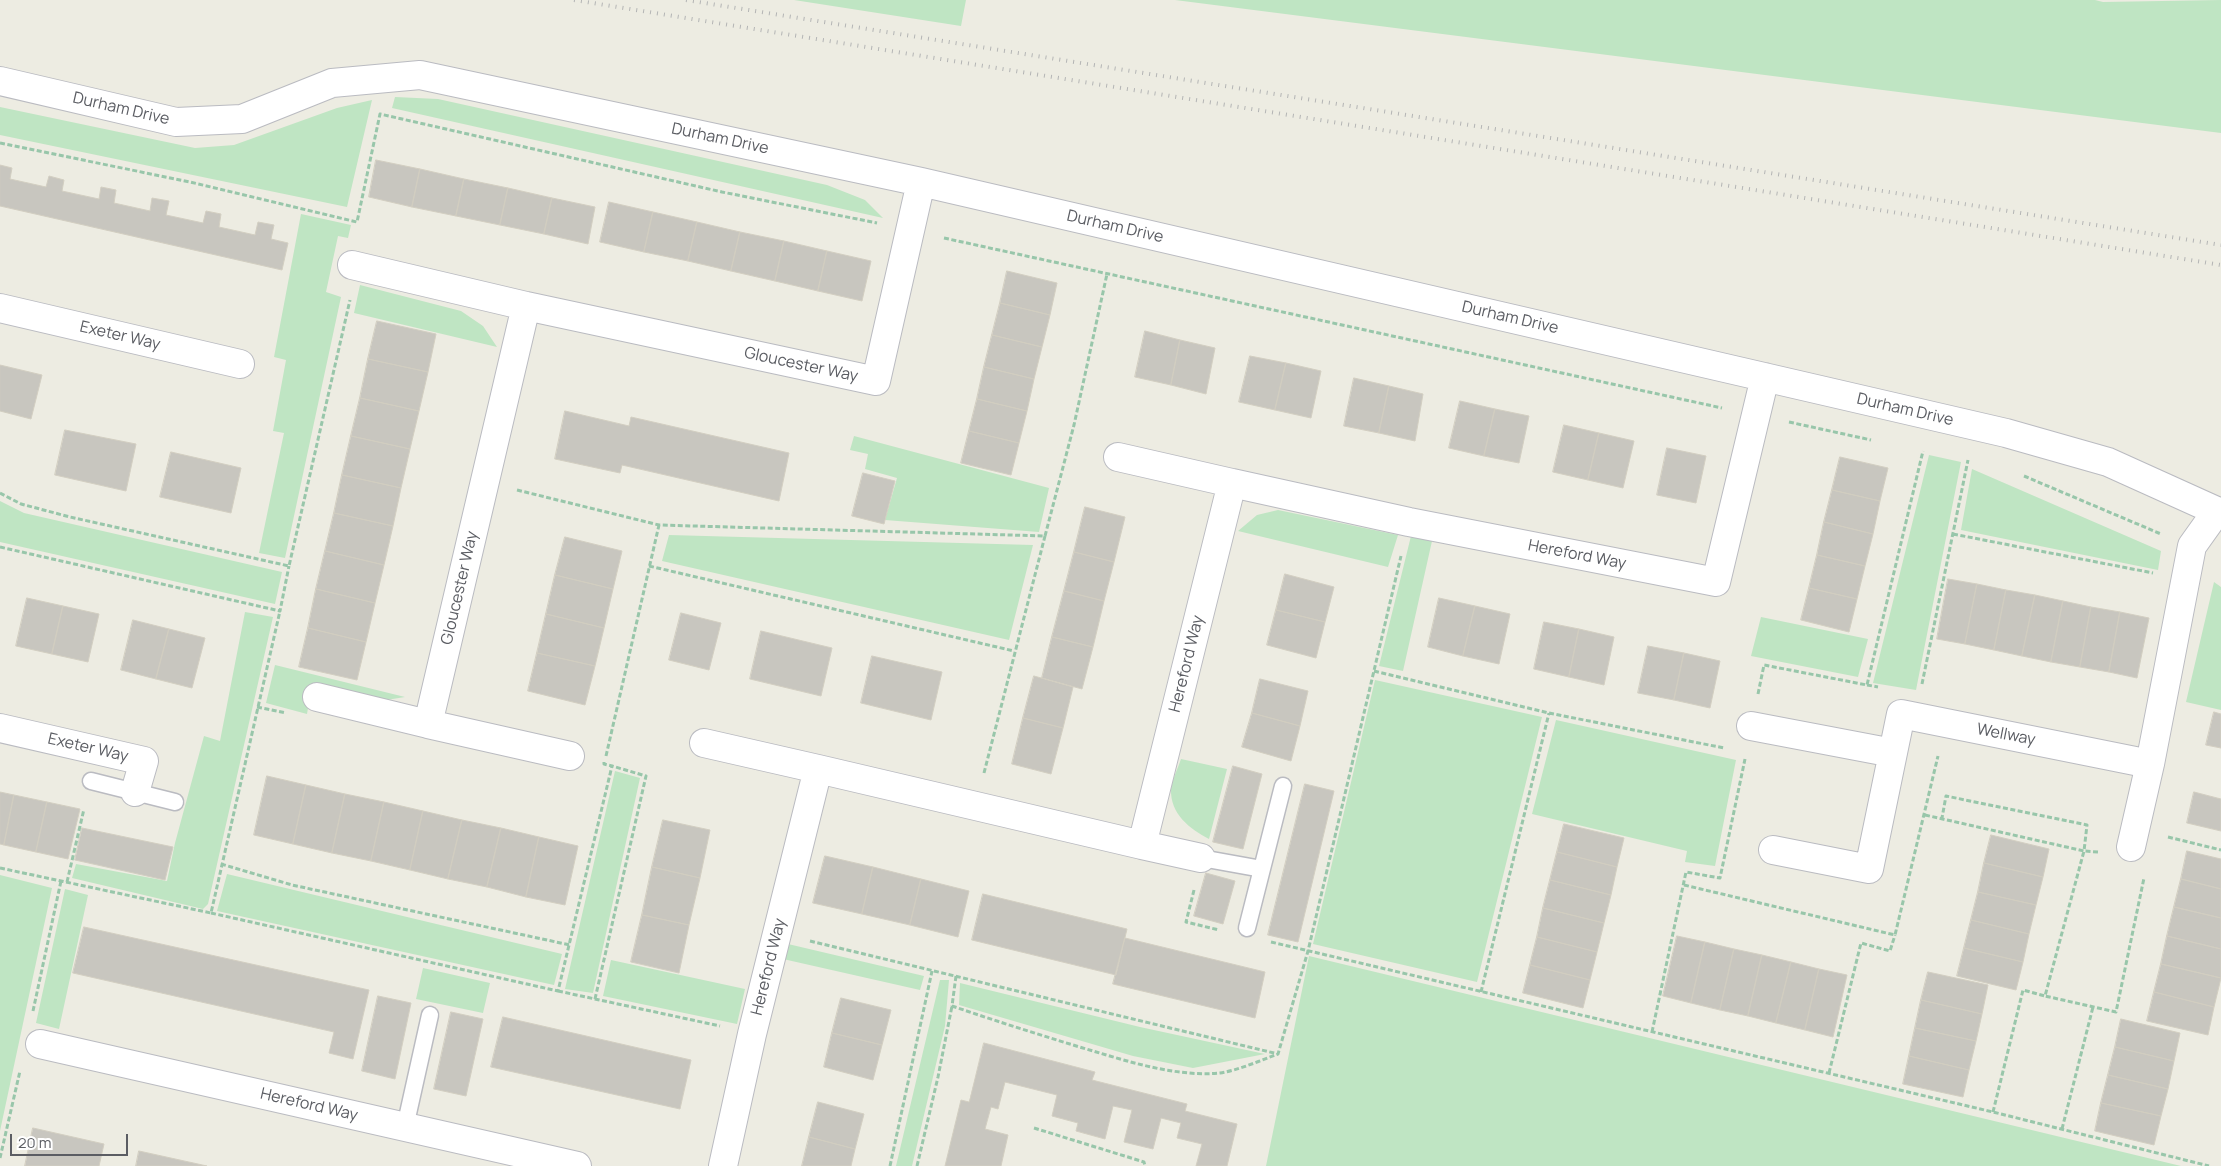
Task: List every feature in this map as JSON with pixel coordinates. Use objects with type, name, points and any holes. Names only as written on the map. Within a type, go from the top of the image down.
[{"type":"street","name":"Durham Drive","points":[[0,81],[176,122],[242,120],[332,83],[420,75],[921,182],[2006,433],[2108,462],[2219,512]]},
{"type":"street","name":"Gloucester Way","points":[[352,265],[526,306],[876,381],[921,182]]},
{"type":"street","name":"Gloucester Way","points":[[428,724],[526,306]]},
{"type":"street","name":"Exeter Way","points":[[0,308],[240,364]]},
{"type":"street","name":"Hereford Way","points":[[1118,457],[1409,522],[1716,582],[1765,377]]},
{"type":"street","name":"Hereford Way","points":[[1142,845],[1232,483]]},
{"type":"street","points":[[2138,858],[2150,764],[2192,546],[2219,512]]},
{"type":"street","points":[[317,697],[570,756]]},
{"type":"street","name":"Wellway","points":[[1773,850],[1869,869],[1901,714],[2150,764]]},
{"type":"street","points":[[1751,726],[1893,753]]},
{"type":"street","name":"Exeter Way","points":[[0,728],[144,761],[135,792]]},
{"type":"street","points":[[704,742],[1201,858]]},
{"type":"street","name":"Hereford Way","points":[[723,1166],[752,1034],[818,769]]},
{"type":"street","name":"Hereford Way","points":[[40,1044],[577,1166]]},
{"type":"lane","points":[[91,781],[176,802]]},
{"type":"lane","points":[[1247,928],[1282,786]]},
{"type":"lane","points":[[1201,858],[1262,869]]},
{"type":"lane","points":[[404,1127],[430,1015]]},
{"type":"path","points":[[357,229],[380,114],[674,182],[911,231],[1879,442]]},
{"type":"path","points":[[0,143],[190,182],[358,222]]},
{"type":"path","points":[[975,806],[1074,425],[1107,274]]},
{"type":"path","points":[[0,547],[280,611],[351,294]]},
{"type":"path","points":[[1867,685],[1925,446]]},
{"type":"path","points":[[1915,449],[1924,451]]},
{"type":"path","points":[[1922,686],[1970,454]]},
{"type":"path","points":[[2015,473],[2192,546]]},
{"type":"path","points":[[485,483],[659,525],[1045,536]]},
{"type":"path","points":[[0,494],[21,504],[70,517],[289,566]]},
{"type":"path","points":[[1278,1054],[1308,951],[1409,522]]},
{"type":"path","points":[[595,999],[646,776],[604,764],[659,525]]},
{"type":"path","points":[[1953,534],[2154,573]]},
{"type":"path","points":[[649,566],[1014,651]]},
{"type":"path","points":[[1652,1032],[1686,872],[1720,878],[1764,665],[1884,688]]},
{"type":"path","points":[[1374,671],[1549,713],[1746,753]]},
{"type":"path","points":[[1481,992],[1549,713]]},
{"type":"path","points":[[558,992],[612,766]]},
{"type":"path","points":[[67,882],[91,781]]},
{"type":"path","points":[[1942,818],[1946,796],[2087,825],[2084,851],[2045,996]]},
{"type":"path","points":[[1925,815],[2084,851],[2102,853]]},
{"type":"path","points":[[2161,835],[2221,850]]},
{"type":"path","points":[[1994,1112],[2023,990],[2116,1012],[2138,858]]},
{"type":"path","points":[[222,864],[292,884],[570,945]]},
{"type":"path","points":[[211,913],[752,1034]]},
{"type":"path","points":[[778,932],[1278,1054]]},
{"type":"path","points":[[1829,1073],[1861,942],[1890,951],[1895,935]]},
{"type":"path","points":[[1308,951],[1994,1112],[2209,1166]]},
{"type":"path","points":[[890,1166],[932,971]]},
{"type":"path","points":[[917,1166],[938,1078],[956,976]]},
{"type":"path","points":[[952,1006],[1036,1035],[1132,1063],[1191,1074],[1221,1073],[1254,1064],[1278,1054]]},
{"type":"path","points":[[2062,1129],[2093,1007]]},
{"type":"path","points":[[1034,1128],[1144,1162],[1145,1166]]},
{"type":"green space","points":[[794,0],[966,0],[961,26]]},
{"type":"green space","points":[[1175,0],[2095,0],[2103,2],[2221,0],[2221,133]]},
{"type":"green space","points":[[395,97],[438,99],[827,185],[865,200],[883,218],[392,108]]},
{"type":"green space","points":[[372,100],[347,207],[0,135],[0,107],[195,148],[234,145],[337,108]]},
{"type":"green space","points":[[301,214],[351,225],[348,238],[338,236],[326,292],[341,297],[285,558],[259,553],[284,433],[273,431],[286,360],[274,357]]},
{"type":"green space","points":[[360,285],[461,311],[483,326],[497,347],[354,313]]},
{"type":"green space","points":[[854,436],[1049,488],[1039,532],[885,520],[897,478],[865,469],[868,454],[850,450]]},
{"type":"green space","points":[[1929,455],[1961,462],[1916,690],[1873,683]]},
{"type":"green space","points":[[1972,469],[2161,551],[2158,570],[1961,530]]},
{"type":"green space","points":[[0,501],[24,513],[282,572],[275,604],[0,542]]},
{"type":"green space","points":[[1278,510],[1398,535],[1388,567],[1238,531],[1257,515]]},
{"type":"green space","points":[[669,535],[1033,545],[1009,640],[662,561]]},
{"type":"green space","points":[[1411,536],[1432,541],[1403,671],[1379,666]]},
{"type":"green space","points":[[2214,582],[2221,587],[2221,710],[2186,702]]},
{"type":"green space","points":[[245,612],[273,617],[208,904],[203,909],[72,878],[76,864],[167,881],[175,843],[204,736],[220,741]]},
{"type":"green space","points":[[1761,617],[1868,639],[1858,677],[1751,656]]},
{"type":"green space","points":[[275,665],[405,697],[380,701],[312,684],[307,714],[266,703]]},
{"type":"green space","points":[[1375,680],[1542,717],[1477,982],[1313,944]]},
{"type":"green space","points":[[1556,720],[1736,760],[1715,866],[1685,862],[1687,851],[1532,814]]},
{"type":"green space","points":[[1181,759],[1227,769],[1209,839],[1182,820],[1174,806],[1171,789]]},
{"type":"green space","points":[[615,771],[640,778],[593,993],[565,989]]},
{"type":"green space","points":[[227,874],[562,954],[554,985],[217,911]]},
{"type":"green space","points":[[0,875],[52,888],[0,1131]]},
{"type":"green space","points":[[65,889],[88,895],[59,1029],[36,1023]]},
{"type":"green space","points":[[788,944],[924,976],[920,990],[783,959]]},
{"type":"green space","points":[[1309,956],[2181,1166],[1266,1166]]},
{"type":"green space","points":[[611,960],[745,989],[737,1024],[603,996]]},
{"type":"green space","points":[[423,968],[490,983],[483,1013],[416,999]]},
{"type":"green space","points":[[940,980],[949,980],[945,1026],[912,1166],[896,1166]]},
{"type":"green space","points":[[960,983],[1140,1027],[1265,1054],[1193,1068],[1133,1056],[959,1005]]},
{"type":"building","points":[[376,160],[420,169],[412,207],[369,197]]},
{"type":"building","points":[[0,165],[12,168],[10,179],[46,187],[49,176],[64,180],[62,191],[99,199],[101,187],[116,190],[114,203],[150,211],[152,198],[169,201],[166,215],[203,223],[206,211],[221,214],[219,227],[255,235],[258,222],[274,225],[271,239],[288,243],[282,270],[0,206]]},
{"type":"building","points":[[420,169],[464,179],[456,216],[412,207]]},
{"type":"building","points":[[464,179],[508,188],[500,225],[456,216]]},
{"type":"building","points":[[508,188],[552,198],[544,234],[500,225]]},
{"type":"building","points":[[552,198],[595,207],[588,244],[544,234]]},
{"type":"building","points":[[609,202],[653,212],[644,252],[600,242]]},
{"type":"building","points":[[653,212],[697,222],[688,261],[644,252]]},
{"type":"building","points":[[697,222],[740,232],[731,271],[688,261]]},
{"type":"building","points":[[740,232],[784,241],[775,281],[731,271]]},
{"type":"building","points":[[784,241],[827,251],[818,291],[775,281]]},
{"type":"building","points":[[827,251],[871,261],[862,301],[818,291]]},
{"type":"building","points":[[1007,271],[1057,283],[1050,315],[1000,303]]},
{"type":"building","points":[[1000,303],[1050,315],[1042,347],[992,335]]},
{"type":"building","points":[[377,321],[436,334],[428,372],[368,359]]},
{"type":"building","points":[[1145,331],[1180,340],[1171,385],[1135,377]]},
{"type":"building","points":[[992,335],[1042,347],[1034,379],[984,367]]},
{"type":"building","points":[[1180,340],[1215,348],[1206,394],[1171,385]]},
{"type":"building","points":[[1250,356],[1286,363],[1275,410],[1239,402]]},
{"type":"building","points":[[368,359],[428,372],[419,411],[360,398]]},
{"type":"building","points":[[1286,363],[1321,371],[1311,418],[1275,410]]},
{"type":"building","points":[[0,365],[42,375],[31,419],[0,411]]},
{"type":"building","points":[[984,367],[1034,379],[1027,411],[977,399]]},
{"type":"building","points":[[1354,378],[1389,386],[1379,433],[1344,426]]},
{"type":"building","points":[[1389,386],[1423,394],[1415,441],[1379,433]]},
{"type":"building","points":[[360,398],[419,411],[410,449],[351,436]]},
{"type":"building","points":[[977,399],[1027,411],[1019,443],[969,431]]},
{"type":"building","points":[[1460,401],[1495,409],[1484,456],[1449,448]]},
{"type":"building","points":[[1495,409],[1529,416],[1519,463],[1484,456]]},
{"type":"building","points":[[565,411],[629,426],[631,417],[789,453],[779,501],[622,465],[620,473],[555,459]]},
{"type":"building","points":[[1564,425],[1599,433],[1588,480],[1553,472]]},
{"type":"building","points":[[65,430],[136,444],[126,491],[55,475]]},
{"type":"building","points":[[969,431],[1019,443],[1011,475],[961,463]]},
{"type":"building","points":[[1599,433],[1634,441],[1623,488],[1588,480]]},
{"type":"building","points":[[351,436],[410,449],[401,488],[342,475]]},
{"type":"building","points":[[1667,448],[1706,456],[1696,503],[1657,495]]},
{"type":"building","points":[[171,452],[241,468],[231,513],[160,497]]},
{"type":"building","points":[[1840,457],[1888,468],[1880,501],[1832,490]]},
{"type":"building","points":[[863,473],[895,481],[884,524],[852,516]]},
{"type":"building","points":[[342,475],[401,488],[393,526],[334,513]]},
{"type":"building","points":[[1832,490],[1880,501],[1873,534],[1824,522]]},
{"type":"building","points":[[1085,507],[1125,517],[1114,562],[1074,552]]},
{"type":"building","points":[[334,513],[393,526],[384,565],[325,551]]},
{"type":"building","points":[[1824,522],[1873,534],[1865,566],[1817,555]]},
{"type":"building","points":[[565,537],[622,551],[613,589],[555,575]]},
{"type":"building","points":[[325,551],[384,565],[375,603],[316,589]]},
{"type":"building","points":[[1074,552],[1114,562],[1104,601],[1064,591]]},
{"type":"building","points":[[1817,555],[1865,566],[1857,599],[1809,588]]},
{"type":"building","points":[[1285,574],[1334,587],[1325,622],[1276,610]]},
{"type":"building","points":[[555,575],[613,589],[604,628],[546,614]]},
{"type":"building","points":[[1948,579],[1977,584],[1965,644],[1937,639]]},
{"type":"building","points":[[1977,584],[2006,590],[1994,650],[1965,644]]},
{"type":"building","points":[[1809,588],[1857,599],[1849,632],[1801,620]]},
{"type":"building","points":[[316,589],[375,603],[366,642],[308,628]]},
{"type":"building","points":[[2006,590],[2035,595],[2022,656],[1994,650]]},
{"type":"building","points":[[1064,591],[1104,601],[1093,647],[1052,637]]},
{"type":"building","points":[[2035,595],[2063,601],[2051,662],[2022,656]]},
{"type":"building","points":[[27,598],[63,606],[52,654],[16,646]]},
{"type":"building","points":[[1439,598],[1475,606],[1463,656],[1428,647]]},
{"type":"building","points":[[2063,601],[2091,607],[2080,667],[2051,662]]},
{"type":"building","points":[[63,606],[99,614],[88,662],[52,654]]},
{"type":"building","points":[[1475,606],[1510,614],[1499,664],[1463,656]]},
{"type":"building","points":[[2091,607],[2120,612],[2109,672],[2080,667]]},
{"type":"building","points":[[1276,610],[1325,622],[1316,658],[1267,645]]},
{"type":"building","points":[[2120,612],[2149,618],[2137,678],[2109,672]]},
{"type":"building","points":[[681,613],[721,623],[709,670],[669,660]]},
{"type":"building","points":[[546,614],[604,628],[595,666],[537,653]]},
{"type":"building","points":[[133,620],[169,629],[156,679],[121,670]]},
{"type":"building","points":[[1544,622],[1579,629],[1569,677],[1534,669]]},
{"type":"building","points":[[308,628],[366,642],[357,680],[299,667]]},
{"type":"building","points":[[169,629],[205,638],[192,688],[156,679]]},
{"type":"building","points":[[1579,629],[1614,637],[1604,685],[1569,677]]},
{"type":"building","points":[[761,631],[832,648],[821,696],[750,679]]},
{"type":"building","points":[[1052,637],[1093,647],[1082,689],[1042,678]]},
{"type":"building","points":[[1648,646],[1684,653],[1674,700],[1638,693]]},
{"type":"building","points":[[537,653],[595,666],[585,705],[528,691]]},
{"type":"building","points":[[1684,653],[1720,661],[1710,708],[1674,700]]},
{"type":"building","points":[[872,656],[942,672],[931,720],[861,703]]},
{"type":"building","points":[[1034,676],[1073,687],[1063,728],[1023,718]]},
{"type":"building","points":[[1260,679],[1308,691],[1300,726],[1252,713]]},
{"type":"building","points":[[2214,712],[2221,714],[2221,748],[2206,745]]},
{"type":"building","points":[[1252,713],[1300,726],[1291,761],[1242,747]]},
{"type":"building","points":[[1023,718],[1063,728],[1051,774],[1012,764]]},
{"type":"building","points":[[1233,766],[1262,774],[1243,849],[1213,842]]},
{"type":"building","points":[[267,776],[306,785],[293,844],[254,835]]},
{"type":"building","points":[[1305,784],[1334,791],[1298,942],[1268,935]]},
{"type":"building","points":[[306,785],[345,794],[332,853],[293,844]]},
{"type":"building","points":[[0,792],[14,795],[4,845],[0,844]]},
{"type":"building","points":[[2194,792],[2221,799],[2221,831],[2187,823]]},
{"type":"building","points":[[345,794],[384,802],[371,861],[332,853]]},
{"type":"building","points":[[14,795],[47,802],[36,852],[4,845]]},
{"type":"building","points":[[47,802],[80,809],[68,859],[36,852]]},
{"type":"building","points":[[384,802],[423,811],[410,870],[371,861]]},
{"type":"building","points":[[423,811],[462,820],[448,879],[410,870]]},
{"type":"building","points":[[462,820],[501,828],[487,887],[448,879]]},
{"type":"building","points":[[663,820],[710,830],[700,878],[652,867]]},
{"type":"building","points":[[1564,824],[1624,838],[1617,867],[1557,852]]},
{"type":"building","points":[[82,828],[173,847],[165,880],[75,860]]},
{"type":"building","points":[[501,828],[539,837],[526,897],[487,887]]},
{"type":"building","points":[[1991,835],[2049,849],[2043,877],[1984,863]]},
{"type":"building","points":[[539,837],[578,846],[565,905],[526,897]]},
{"type":"building","points":[[2187,851],[2221,859],[2221,889],[2181,879]]},
{"type":"building","points":[[1557,852],[1617,867],[1611,895],[1550,880]]},
{"type":"building","points":[[825,856],[873,867],[862,914],[813,903]]},
{"type":"building","points":[[1984,863],[2043,877],[2036,905],[1978,892]]},
{"type":"building","points":[[652,867],[700,878],[689,925],[642,915]]},
{"type":"building","points":[[873,867],[921,879],[910,925],[862,914]]},
{"type":"building","points":[[1206,873],[1235,881],[1223,924],[1194,916]]},
{"type":"building","points":[[921,879],[969,891],[958,937],[910,925]]},
{"type":"building","points":[[2181,879],[2221,889],[2221,918],[2174,907]]},
{"type":"building","points":[[1550,880],[1611,895],[1604,923],[1543,908]]},
{"type":"building","points":[[1978,892],[2036,905],[2029,934],[1971,920]]},
{"type":"building","points":[[983,894],[1127,929],[1116,975],[972,940]]},
{"type":"building","points":[[2174,907],[2221,918],[2221,949],[2167,936]]},
{"type":"building","points":[[1543,908],[1604,923],[1597,952],[1537,937]]},
{"type":"building","points":[[642,915],[689,925],[679,973],[631,962]]},
{"type":"building","points":[[1971,920],[2029,934],[2023,962],[1964,948]]},
{"type":"building","points":[[84,927],[369,990],[353,1059],[329,1053],[334,1032],[73,973]]},
{"type":"building","points":[[1677,936],[1705,942],[1691,1003],[1663,996]]},
{"type":"building","points":[[2167,936],[2221,949],[2221,978],[2161,964]]},
{"type":"building","points":[[1537,937],[1597,952],[1590,980],[1530,965]]},
{"type":"building","points":[[1125,938],[1265,972],[1255,1018],[1113,984]]},
{"type":"building","points":[[1705,942],[1734,949],[1720,1010],[1691,1003]]},
{"type":"building","points":[[1964,948],[2023,962],[2016,990],[1957,976]]},
{"type":"building","points":[[1734,949],[1762,955],[1748,1016],[1720,1010]]},
{"type":"building","points":[[1762,955],[1791,962],[1776,1023],[1748,1016]]},
{"type":"building","points":[[1791,962],[1819,969],[1805,1030],[1776,1023]]},
{"type":"building","points":[[2161,964],[2221,978],[2214,1007],[2154,992]]},
{"type":"building","points":[[1530,965],[1590,980],[1583,1008],[1523,993]]},
{"type":"building","points":[[1819,969],[1847,975],[1833,1037],[1805,1030]]},
{"type":"building","points":[[1928,972],[1988,985],[1982,1014],[1921,1000]]},
{"type":"building","points":[[2154,992],[2214,1007],[2208,1035],[2147,1021]]},
{"type":"building","points":[[378,996],[411,1003],[395,1079],[362,1071]]},
{"type":"building","points":[[841,998],[891,1010],[882,1045],[832,1033]]},
{"type":"building","points":[[1921,1000],[1982,1014],[1976,1041],[1915,1028]]},
{"type":"building","points":[[451,1012],[483,1019],[466,1096],[434,1089]]},
{"type":"building","points":[[503,1017],[691,1060],[680,1109],[491,1067]]},
{"type":"building","points":[[2121,1019],[2180,1033],[2174,1061],[2115,1047]]},
{"type":"building","points":[[1915,1028],[1976,1041],[1969,1070],[1909,1056]]},
{"type":"building","points":[[832,1033],[882,1045],[873,1080],[824,1067]]},
{"type":"building","points":[[984,1043],[1095,1072],[1092,1080],[1187,1104],[1185,1111],[1237,1124],[1227,1166],[1196,1166],[1202,1144],[1177,1138],[1181,1123],[1161,1118],[1153,1149],[1124,1142],[1132,1110],[1113,1106],[1105,1139],[1076,1131],[1078,1123],[1052,1116],[1057,1095],[1005,1082],[998,1109],[991,1107],[985,1129],[1008,1135],[1001,1166],[945,1166],[961,1100],[969,1102]]},
{"type":"building","points":[[2115,1047],[2174,1061],[2168,1089],[2108,1075]]},
{"type":"building","points":[[1909,1056],[1969,1070],[1963,1097],[1903,1084]]},
{"type":"building","points":[[2108,1075],[2168,1089],[2161,1116],[2101,1103]]},
{"type":"building","points":[[818,1102],[864,1114],[855,1149],[809,1137]]},
{"type":"building","points":[[2101,1103],[2161,1116],[2154,1145],[2095,1131]]},
{"type":"building","points":[[33,1128],[104,1144],[99,1166],[25,1166]]},
{"type":"building","points":[[809,1137],[855,1149],[851,1166],[802,1166]]},
{"type":"building","points":[[139,1151],[207,1166],[136,1166]]},
{"type":"railway","points":[[574,0],[2221,265]]},
{"type":"railway","points":[[686,0],[2221,245]]}]
